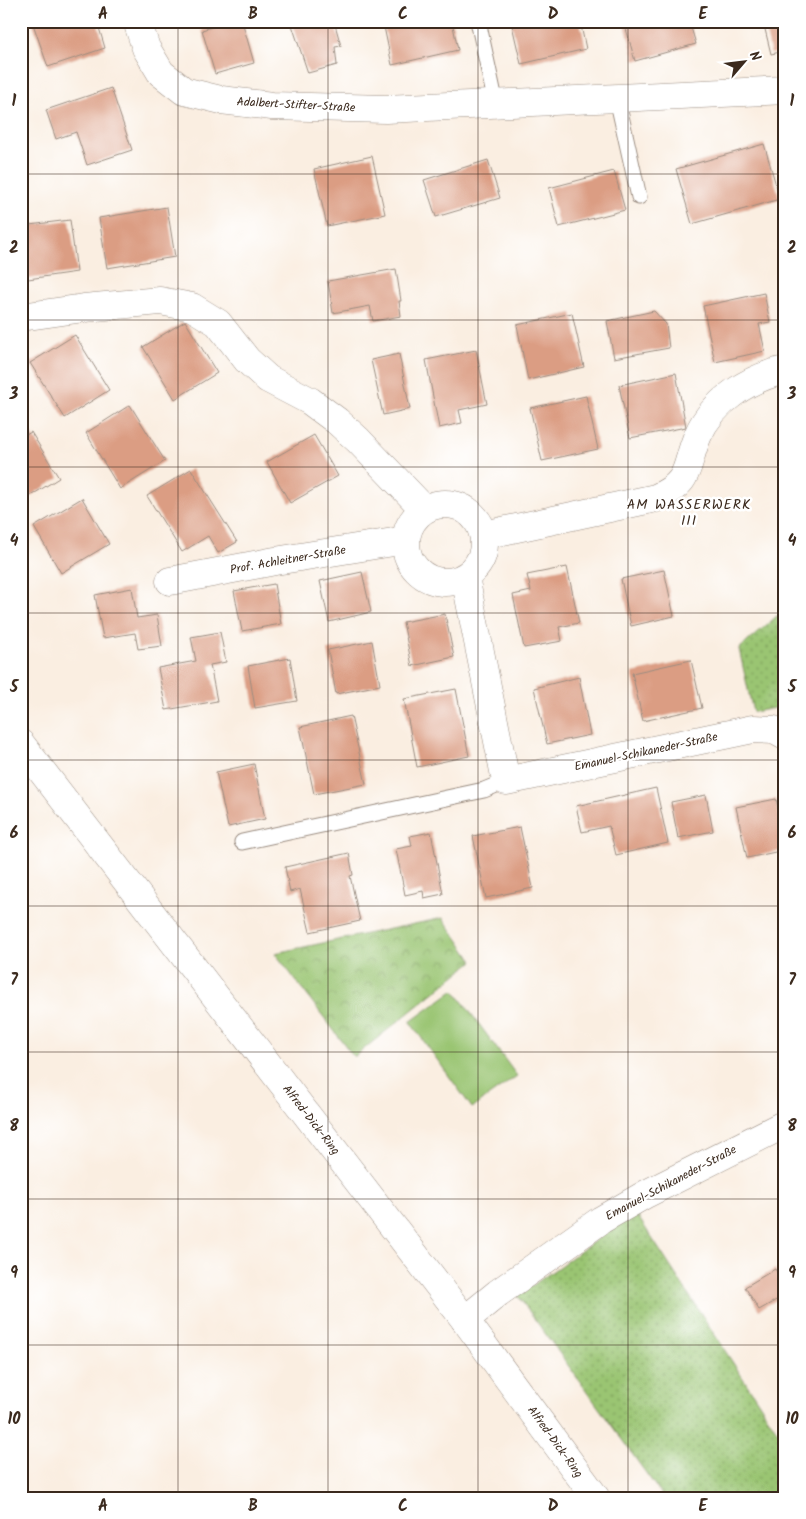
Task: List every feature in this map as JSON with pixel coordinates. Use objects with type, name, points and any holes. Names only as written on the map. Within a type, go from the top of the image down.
[{"type":"street","name":"Adalbert-Stifter-Straße","points":[[137,21],[146,48],[161,73],[184,91],[221,100],[272,106],[386,109],[785,90]]},
{"type":"street","points":[[21,317],[84,308],[160,301],[192,308],[218,323],[247,360],[268,379],[310,401],[338,421],[424,509]]},
{"type":"street","points":[[484,535],[656,498],[672,491],[684,477],[706,419],[724,400],[748,384],[775,372],[785,370]]},
{"type":"street","points":[[436,505],[461,506],[472,513],[480,523],[484,535],[481,559],[475,569],[465,577],[454,581],[442,582],[430,579],[412,563],[407,552],[406,540],[409,528],[415,518],[424,509],[436,505]]},
{"type":"street","name":"Prof. Achleitner-Straße","points":[[170,581],[275,561],[406,540]]},
{"type":"street","points":[[465,577],[506,781]]},
{"type":"street","name":"Emanuel-Schikaneder-Straße","points":[[506,781],[753,729],[774,730],[785,736]]},
{"type":"street","name":"Alfred-Dick-Ring","points":[[21,744],[465,1320],[596,1498]]},
{"type":"street","name":"Emanuel-Schikaneder-Straße","points":[[465,1320],[498,1293],[601,1220],[646,1194],[785,1124]]},
{"type":"lane","points":[[478,21],[496,104]]},
{"type":"lane","points":[[617,98],[639,196]]},
{"type":"lane","name":"Emanuel-Schikaneder-Straße","points":[[242,842],[484,790],[506,781]]},
{"type":"green space","points":[[785,609],[785,706],[753,712],[739,649]]},
{"type":"green space","points":[[443,918],[473,961],[354,1057],[275,953]]},
{"type":"green space","points":[[454,990],[517,1076],[472,1108],[410,1022]]},
{"type":"green space","points":[[635,1212],[785,1443],[785,1498],[664,1498],[518,1296]]},
{"type":"building","points":[[32,21],[97,21],[105,48],[48,67]]},
{"type":"building","points":[[232,21],[242,21],[254,63],[215,74],[202,30]]},
{"type":"building","points":[[294,21],[334,21],[341,46],[335,47],[337,65],[308,73],[292,25]]},
{"type":"building","points":[[452,21],[458,50],[392,65],[383,22]]},
{"type":"building","points":[[511,21],[580,21],[586,49],[521,64]]},
{"type":"building","points":[[624,21],[689,21],[696,44],[635,61]]},
{"type":"building","points":[[763,21],[785,21],[785,51],[771,54]]},
{"type":"building","points":[[111,88],[132,150],[87,165],[76,132],[56,139],[46,110]]},
{"type":"building","points":[[764,144],[780,199],[692,224],[676,169]]},
{"type":"building","points":[[372,156],[385,214],[327,226],[314,169]]},
{"type":"building","points":[[488,160],[500,198],[436,217],[424,180]]},
{"type":"building","points":[[614,171],[625,210],[559,227],[549,188]]},
{"type":"building","points":[[167,207],[175,257],[107,268],[99,218]]},
{"type":"building","points":[[70,220],[77,272],[21,280],[21,226]]},
{"type":"building","points":[[396,269],[401,301],[399,301],[401,316],[373,321],[370,306],[333,313],[328,281]]},
{"type":"building","points":[[764,293],[770,322],[759,324],[765,351],[715,362],[703,306]]},
{"type":"building","points":[[654,311],[666,324],[669,348],[614,358],[607,321]]},
{"type":"building","points":[[572,313],[584,367],[528,380],[517,325]]},
{"type":"building","points":[[185,321],[217,373],[175,399],[143,347]]},
{"type":"building","points":[[75,335],[109,390],[65,418],[30,363]]},
{"type":"building","points":[[476,350],[487,404],[459,410],[462,423],[439,428],[426,360]]},
{"type":"building","points":[[399,354],[410,409],[383,415],[371,360]]},
{"type":"building","points":[[676,373],[686,427],[630,438],[619,385]]},
{"type":"building","points":[[586,396],[598,449],[542,461],[530,408]]},
{"type":"building","points":[[130,405],[165,461],[120,489],[86,433]]},
{"type":"building","points":[[31,432],[59,478],[27,498],[21,489],[21,438]]},
{"type":"building","points":[[314,435],[338,476],[290,503],[267,462]]},
{"type":"building","points":[[191,469],[237,542],[218,553],[208,536],[182,552],[147,496]]},
{"type":"building","points":[[82,498],[109,544],[61,573],[34,527]]},
{"type":"building","points":[[567,567],[579,623],[559,627],[562,641],[524,648],[513,595],[531,591],[527,575]]},
{"type":"building","points":[[664,570],[674,616],[631,626],[621,579]]},
{"type":"building","points":[[362,572],[371,612],[329,622],[320,581]]},
{"type":"building","points":[[274,584],[281,624],[242,631],[234,591]]},
{"type":"building","points":[[132,588],[137,618],[157,615],[162,646],[138,649],[135,633],[103,638],[95,595]]},
{"type":"building","points":[[445,614],[454,657],[412,666],[403,622]]},
{"type":"building","points":[[220,632],[226,662],[210,665],[217,701],[166,710],[158,668],[196,661],[191,637]]},
{"type":"building","points":[[372,641],[380,685],[336,694],[328,650]]},
{"type":"building","points":[[290,658],[297,701],[255,708],[248,666]]},
{"type":"building","points":[[691,660],[702,708],[643,721],[632,673]]},
{"type":"building","points":[[579,677],[590,735],[547,744],[534,688]]},
{"type":"building","points":[[456,689],[469,756],[417,767],[404,699]]},
{"type":"building","points":[[351,716],[366,784],[314,794],[300,727]]},
{"type":"building","points":[[254,764],[265,819],[228,827],[216,772]]},
{"type":"building","points":[[656,788],[668,843],[616,855],[609,826],[582,832],[576,806]]},
{"type":"building","points":[[706,795],[713,831],[678,838],[671,802]]},
{"type":"building","points":[[776,799],[785,839],[785,850],[747,858],[736,807]]},
{"type":"building","points":[[520,827],[533,888],[486,898],[473,836]]},
{"type":"building","points":[[431,832],[443,894],[424,898],[423,891],[405,895],[396,849],[412,846],[410,836]]},
{"type":"building","points":[[349,853],[353,875],[350,876],[360,921],[310,932],[300,889],[290,892],[285,867]]},
{"type":"building","points":[[775,1269],[785,1284],[785,1295],[759,1310],[745,1287]]},
{"type":"district","name":"AM WASSERWERK III","points":[[689,514]]}]
